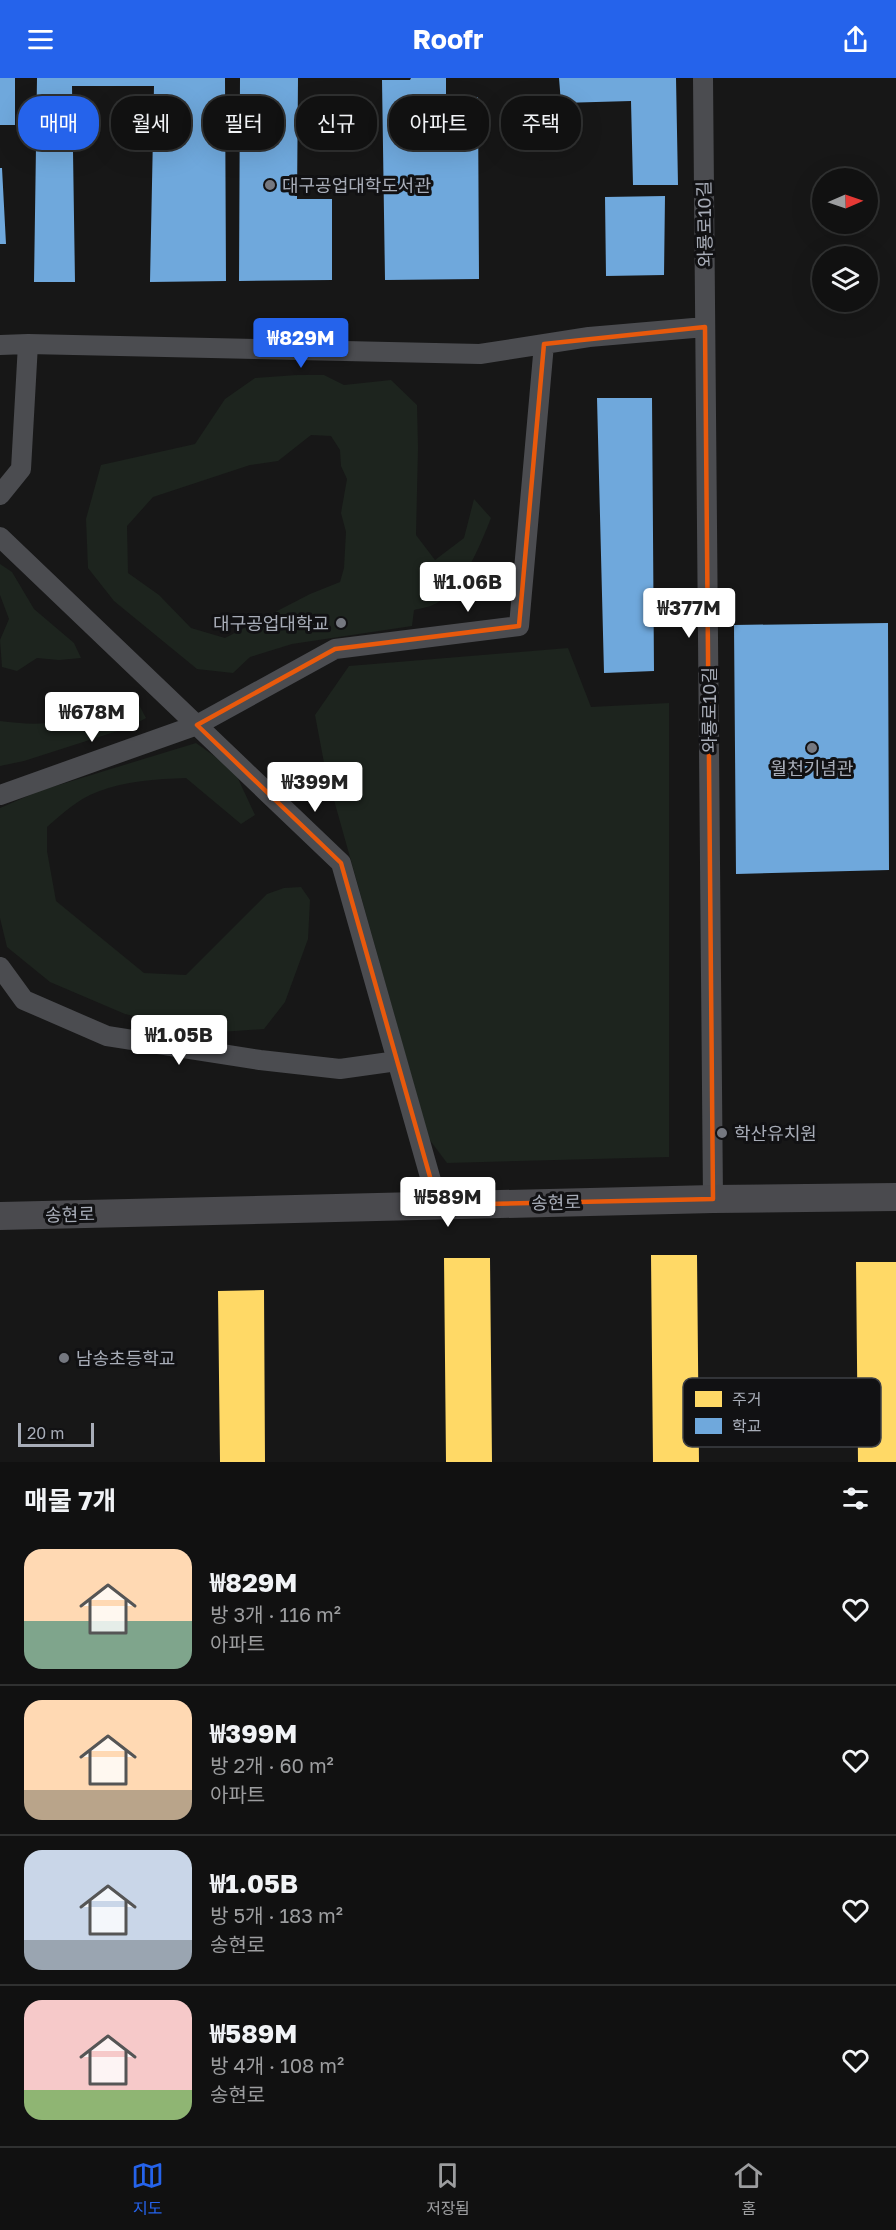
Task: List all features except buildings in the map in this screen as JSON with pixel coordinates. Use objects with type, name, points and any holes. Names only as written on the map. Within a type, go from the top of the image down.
[{"type":"main road","name":"송현로","points":[[0,1216],[713,1199],[896,1197]]},
{"type":"street","name":"와룡로10길","points":[[703,78],[713,1199]]},
{"type":"street","points":[[0,345],[480,354],[589,337],[705,327]]},
{"type":"street","points":[[0,495],[21,469],[28,344]]},
{"type":"street","points":[[0,795],[197,725],[335,649],[519,626],[544,344]]},
{"type":"street","points":[[0,537],[341,863],[438,1205]]},
{"type":"street","points":[[0,967],[24,1000],[107,1036],[260,1060],[340,1069],[397,1061]]},
{"type":"highlighted area","points":[[705,327],[713,1199],[438,1205],[341,863],[197,725],[335,649],[519,626],[544,344]]},
{"type":"shaded area","points":[[324,375],[344,385],[391,380],[417,405],[416,535],[435,560],[464,538],[474,499],[491,518],[470,565],[456,586],[437,603],[414,610],[412,626],[292,644],[250,657],[233,673],[197,669],[114,601],[88,568],[86,519],[101,465],[195,444],[225,399],[255,378]],"holes":[[[311,435],[331,436],[340,450],[341,466],[347,479],[341,513],[346,532],[344,568],[340,582],[310,594],[225,638],[191,628],[159,595],[128,573],[127,526],[153,497],[250,465],[278,461]]]},
{"type":"shaded area","points":[[0,564],[12,572],[34,609],[74,643],[81,658],[59,660],[37,658],[17,671],[2,667],[0,640],[9,619],[0,595]]},
{"type":"shaded area","points":[[568,648],[591,707],[669,703],[669,1157],[447,1163],[429,1139],[325,768],[315,715],[349,666]]},
{"type":"shaded area","points":[[132,692],[146,718],[130,727],[24,761],[0,766],[0,721],[29,724],[50,723],[103,699]]},
{"type":"shaded area","points":[[196,743],[234,770],[255,815],[241,824],[186,778],[130,783],[90,795],[70,807],[47,827],[47,851],[56,901],[144,973],[186,975],[267,894],[284,888],[301,887],[310,900],[308,939],[285,1002],[264,1029],[206,1033],[125,1014],[50,982],[7,947],[0,918],[0,808],[39,791]]},
{"type":"place","name":"대구공업대학도서관","points":[[270,185]]},
{"type":"place","name":"대구공업대학교","points":[[341,623]]},
{"type":"place","name":"월천기념관","points":[[812,748]]},
{"type":"place","name":"학산유치원","points":[[722,1133]]},
{"type":"place","name":"남송초등학교","points":[[64,1358]]}]
